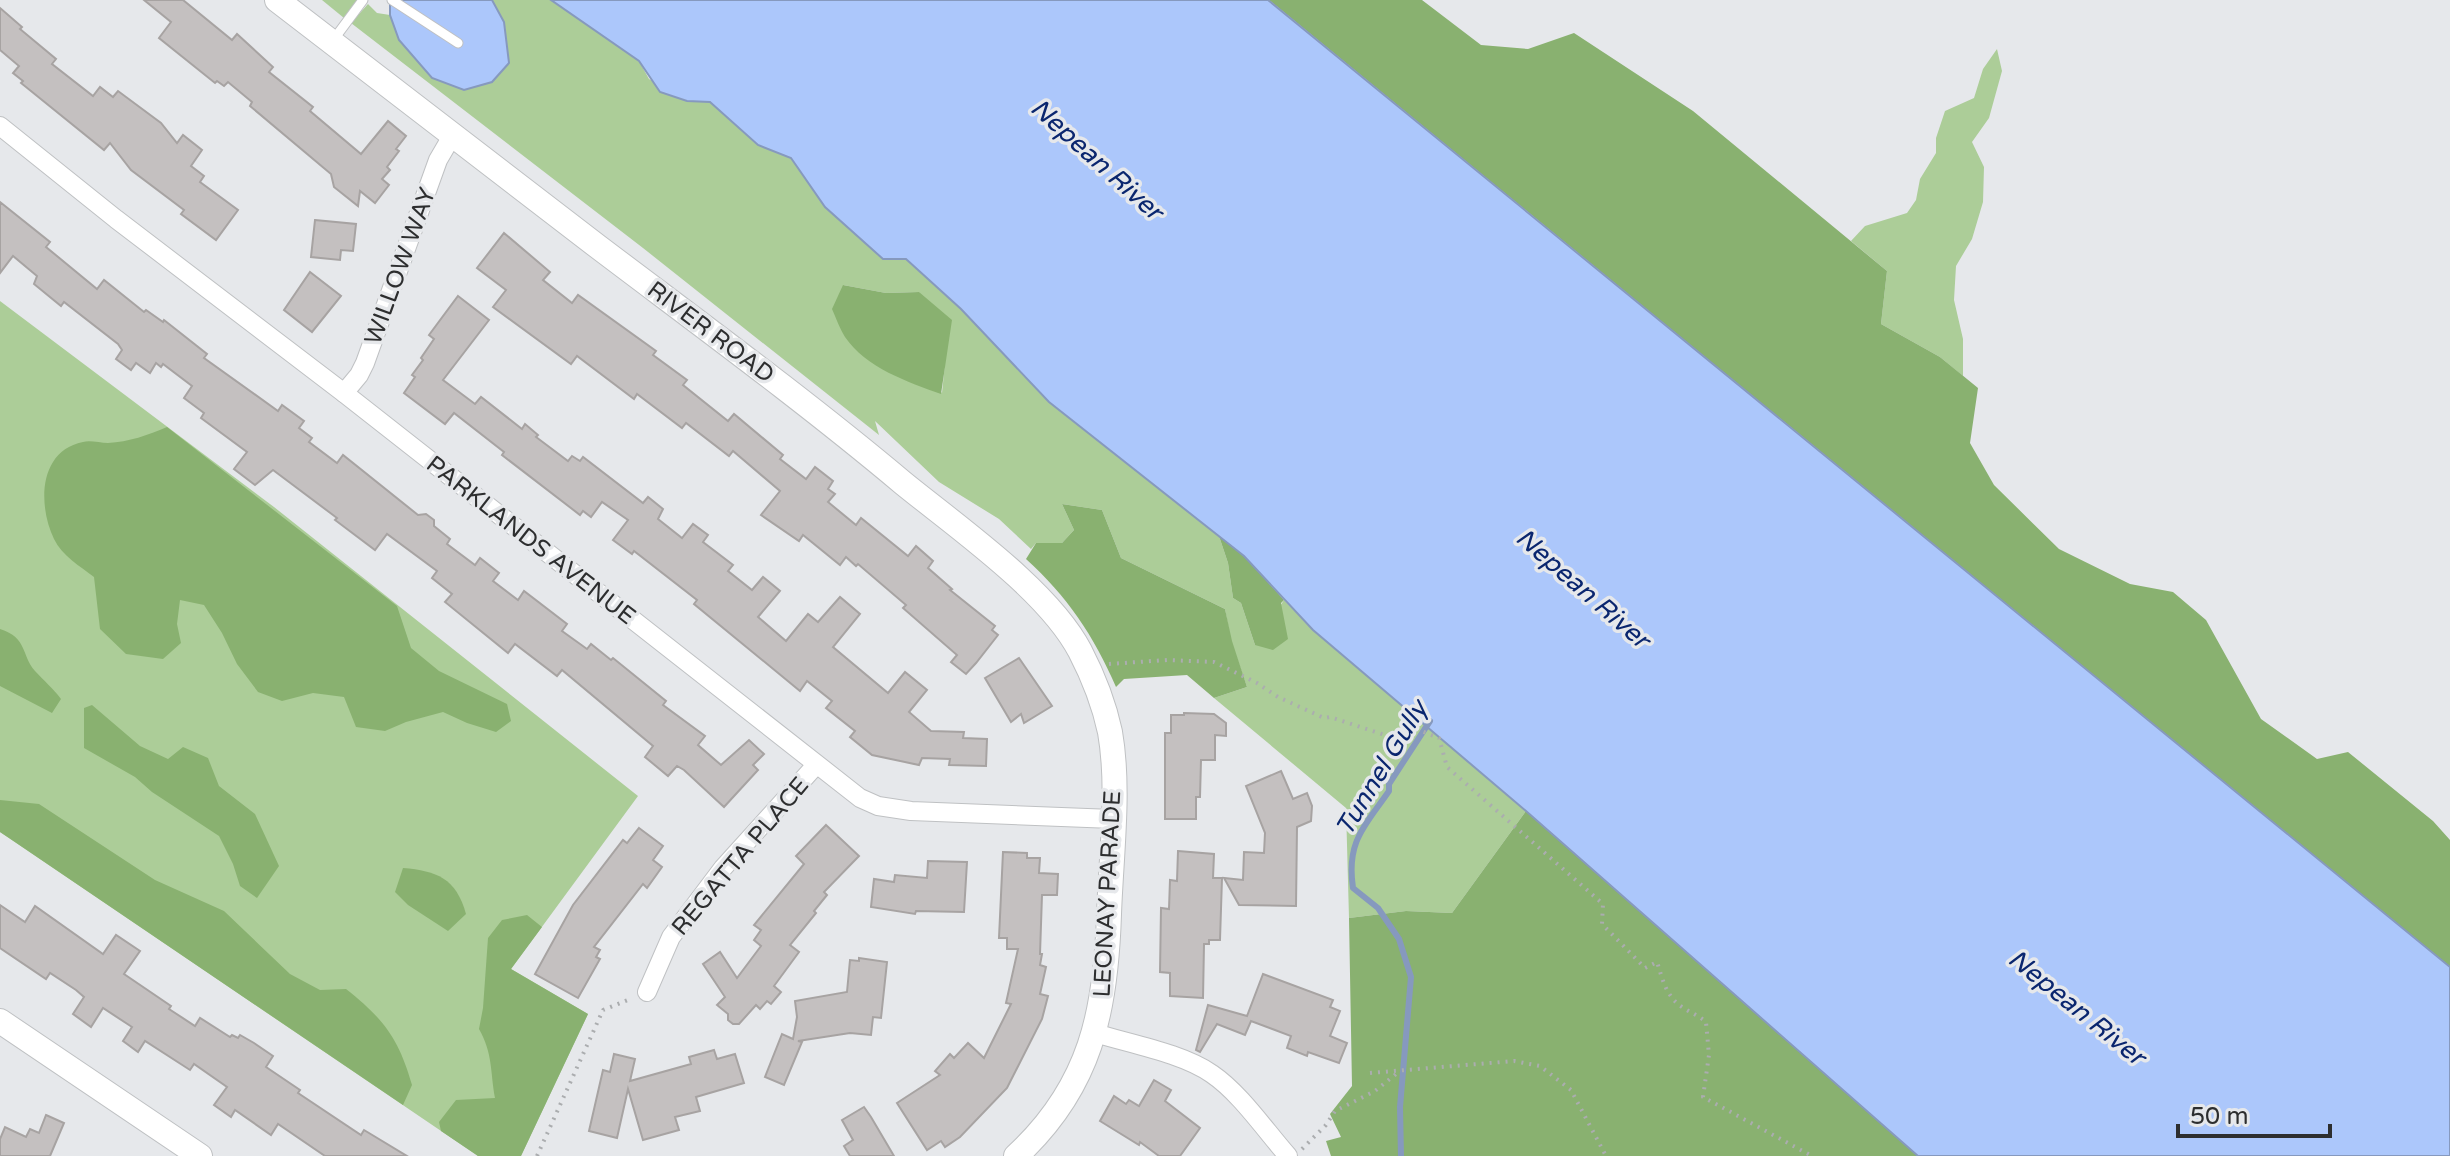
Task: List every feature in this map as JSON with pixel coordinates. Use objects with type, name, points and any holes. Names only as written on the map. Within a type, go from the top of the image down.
[{"type":"street","name":"RIVER ROAD","points":[[277,0],[811,408],[1023,583],[1063,623],[1091,674],[1102,703]]},
{"type":"street","name":"PARKLANDS AVENUE","points":[[0,126],[860,798],[899,810],[1113,819]]},
{"type":"street","name":"WILLOW WAY","points":[[344,393],[365,363],[438,160],[452,136]]},
{"type":"street","name":"LEONAY PARADE","points":[[1016,1156],[1042,1129],[1063,1100],[1095,1033],[1106,974],[1113,819],[1113,763],[1110,732],[1102,703]]},
{"type":"street","name":"REGATTA PLACE","points":[[647,992],[671,937],[723,868],[816,765]]},
{"type":"street","points":[[0,1021],[200,1156]]},
{"type":"street","points":[[1095,1033],[1191,1062],[1211,1073],[1288,1156]]},
{"type":"lane","points":[[332,42],[363,0]]},
{"type":"lane","points":[[392,0],[458,43]]},
{"type":"path","points":[[1106,664],[1167,660],[1214,662],[1324,718],[1330,717],[1394,738],[1411,727],[1439,738],[1447,767],[1603,904],[1602,924],[1645,968],[1657,962],[1666,990],[1679,1006],[1694,1012],[1706,1022],[1709,1055],[1703,1097],[1812,1156]]},
{"type":"path","points":[[537,1156],[603,1010],[647,992]]},
{"type":"path","points":[[1370,1073],[1514,1061],[1540,1066],[1571,1090],[1606,1156]]},
{"type":"path","points":[[1295,1156],[1326,1125],[1335,1111],[1375,1091],[1398,1072]]},
{"type":"green space","points":[[322,0],[359,0],[344,18]]},
{"type":"green space","points":[[492,0],[551,0],[639,61],[649,79],[687,101],[710,102],[758,145],[791,158],[825,207],[906,259],[961,309],[1049,402],[1219,536],[1228,563],[1233,598],[1241,603],[1255,645],[1284,600],[1313,630],[1526,811],[1452,913],[1406,911],[1349,918],[1346,808],[1214,698],[1247,687],[1231,641],[1225,609],[1121,558],[1102,510],[1062,504],[1074,530],[1062,543],[1036,543],[1031,549],[999,519],[939,482],[875,421],[879,435],[351,23],[368,4],[377,13],[390,15],[399,40],[504,22]],"holes":[[[843,285],[886,293],[919,292],[945,364],[942,393]]]},
{"type":"green space","points":[[1269,0],[1422,0],[1481,45],[1528,49],[1574,33],[1693,111],[1887,271],[1881,324],[1940,357],[1978,388],[1970,443],[1994,485],[2059,549],[2130,584],[2173,592],[2206,620],[2261,719],[2317,759],[2348,752],[2433,821],[2450,840],[2450,967]]},
{"type":"green space","points":[[1997,49],[2002,71],[1989,118],[1972,142],[1984,167],[1983,202],[1972,239],[1956,266],[1954,300],[1963,339],[1963,376],[1940,357],[1881,324],[1887,271],[1851,241],[1865,226],[1907,213],[1916,200],[1920,179],[1936,153],[1936,138],[1945,111],[1974,98],[1983,69]]},
{"type":"green space","points":[[843,285],[886,293],[919,292],[952,320],[941,394],[888,373],[854,348],[843,334],[832,309]]},
{"type":"green space","points":[[0,301],[274,507],[638,796],[511,969],[588,1014],[521,1156],[478,1156],[0,832]]},
{"type":"green space","points":[[167,427],[397,606],[411,648],[439,671],[507,704],[511,721],[496,732],[443,712],[385,731],[356,727],[344,697],[313,693],[282,701],[258,692],[237,664],[204,605],[180,600],[177,624],[181,643],[163,659],[126,654],[100,629],[94,577],[66,556],[54,539],[45,511],[46,482],[57,456],[68,447],[86,441],[123,441]]},
{"type":"green space","points":[[1062,504],[1102,510],[1121,558],[1225,609],[1247,687],[1214,698],[1187,675],[1124,679],[1116,687],[1078,618],[1054,587],[1026,559],[1036,543],[1062,543],[1074,530]]},
{"type":"green space","points":[[1219,536],[1244,556],[1284,600],[1281,603],[1288,639],[1273,650],[1255,645],[1241,603],[1233,598],[1228,563]]},
{"type":"green space","points":[[0,629],[20,642],[35,671],[61,699],[52,713],[0,686]]},
{"type":"green space","points":[[92,705],[140,746],[168,759],[183,747],[208,758],[219,786],[255,814],[279,866],[257,898],[240,886],[219,836],[152,792],[135,777],[84,748],[84,708]]},
{"type":"green space","points":[[0,800],[39,804],[155,880],[224,911],[290,974],[320,990],[346,989],[380,1020],[402,1055],[412,1085],[403,1105],[0,832]]},
{"type":"green space","points":[[1526,811],[1918,1156],[1331,1156],[1326,1141],[1341,1137],[1330,1114],[1352,1086],[1349,918],[1406,911],[1452,913]]},
{"type":"green space","points":[[403,868],[435,874],[451,884],[466,914],[448,931],[408,905],[395,892]]},
{"type":"green space","points":[[527,915],[542,927],[511,969],[588,1014],[521,1156],[478,1156],[441,1131],[439,1122],[456,1100],[495,1098],[489,1054],[479,1029],[488,938],[502,920]]},
{"type":"water","points":[[390,0],[492,0],[504,22],[509,63],[492,82],[464,90],[432,78],[399,40],[390,15]]},
{"type":"water","name":"Nepean River","points":[[551,0],[1268,0],[2450,967],[2450,1156],[1918,1156],[1526,811],[1313,630],[1244,556],[1049,402],[961,309],[906,259],[883,259],[825,207],[791,158],[758,145],[710,102],[687,101],[660,92],[639,61]]},
{"type":"building","points":[[144,0],[183,0],[232,40],[237,34],[273,67],[269,72],[313,107],[310,111],[361,154],[388,121],[406,136],[387,167],[390,170],[382,179],[389,185],[375,203],[360,191],[358,206],[334,187],[331,174],[250,106],[252,102],[228,82],[224,86],[217,81],[215,83],[159,38],[171,22]]},
{"type":"building","points":[[0,8],[56,59],[52,64],[93,96],[100,87],[113,97],[118,91],[161,123],[177,143],[183,135],[202,150],[191,166],[204,176],[200,182],[238,210],[216,240],[181,214],[184,210],[131,170],[110,143],[104,150],[21,83],[23,81],[13,73],[19,66],[0,50]]},
{"type":"building","points":[[0,202],[50,242],[46,247],[97,289],[104,280],[144,312],[146,310],[164,320],[207,354],[204,358],[278,411],[282,405],[304,421],[299,428],[312,438],[309,442],[337,463],[343,455],[418,515],[426,514],[434,520],[434,526],[450,539],[447,544],[475,565],[480,558],[499,573],[493,581],[518,600],[524,591],[567,624],[562,631],[587,649],[591,644],[611,660],[613,658],[666,701],[663,705],[705,736],[698,745],[721,765],[749,740],[764,754],[753,765],[758,770],[724,807],[677,766],[668,776],[645,757],[653,746],[562,670],[557,676],[515,644],[508,653],[445,602],[452,594],[432,578],[437,571],[387,534],[375,550],[273,470],[255,485],[234,469],[247,452],[201,418],[204,413],[184,398],[192,386],[163,364],[161,367],[156,363],[150,373],[136,363],[131,370],[116,359],[122,350],[118,344],[64,302],[61,306],[34,284],[37,276],[13,256],[0,273]]},
{"type":"building","points":[[315,220],[356,224],[353,251],[341,250],[340,260],[311,257]]},
{"type":"building","points":[[504,233],[550,272],[543,280],[572,303],[578,295],[656,351],[653,355],[687,380],[683,385],[728,421],[734,414],[783,455],[780,459],[806,479],[815,467],[833,481],[828,489],[835,494],[828,502],[856,525],[861,518],[908,556],[916,546],[933,561],[928,568],[995,626],[992,630],[998,635],[966,674],[951,662],[957,655],[858,564],[856,566],[846,557],[840,565],[803,535],[799,541],[761,515],[780,491],[733,451],[729,456],[686,423],[682,428],[637,394],[634,399],[577,356],[571,364],[493,307],[506,290],[477,268]]},
{"type":"building","points":[[310,272],[341,296],[312,332],[284,310]]},
{"type":"building","points":[[458,296],[489,320],[443,380],[475,404],[481,397],[522,429],[525,424],[538,435],[536,437],[568,461],[572,456],[580,461],[583,457],[643,503],[648,497],[663,509],[658,519],[682,538],[693,524],[708,535],[703,542],[733,565],[728,571],[752,590],[763,577],[780,591],[758,617],[786,641],[808,614],[818,622],[840,597],[860,614],[833,647],[888,693],[905,672],[927,690],[909,712],[931,731],[964,732],[963,738],[987,739],[986,766],[949,765],[950,759],[922,758],[919,765],[872,755],[850,737],[855,731],[826,708],[832,701],[807,681],[800,691],[694,604],[697,600],[634,551],[632,554],[613,540],[628,520],[602,502],[591,517],[583,511],[580,515],[502,455],[504,452],[454,413],[445,424],[404,393],[434,339],[429,335]]},
{"type":"building","points":[[1019,658],[1052,706],[1024,723],[1021,714],[1011,722],[985,678]]},
{"type":"building","points":[[1214,714],[1226,723],[1226,736],[1215,735],[1215,760],[1201,760],[1196,819],[1165,819],[1165,733],[1171,733],[1171,715]]},
{"type":"building","points":[[1281,771],[1293,799],[1307,793],[1312,806],[1311,821],[1297,827],[1296,906],[1239,905],[1224,878],[1243,880],[1244,852],[1264,853],[1265,833],[1246,786]]},
{"type":"building","points":[[826,825],[859,856],[824,892],[827,895],[814,911],[816,913],[790,945],[799,952],[774,986],[781,992],[771,1004],[767,1001],[760,1009],[756,1005],[739,1024],[733,1024],[728,1020],[728,1014],[717,1005],[725,997],[703,964],[720,952],[737,978],[761,946],[754,940],[761,930],[754,925],[804,864],[796,856]]},
{"type":"building","points":[[639,828],[663,846],[653,860],[662,867],[647,888],[643,884],[594,947],[600,950],[596,957],[600,959],[578,998],[535,974],[573,905],[623,840],[627,843]]},
{"type":"building","points":[[1178,851],[1214,854],[1213,878],[1222,878],[1220,940],[1209,940],[1209,944],[1204,944],[1203,998],[1170,996],[1170,973],[1160,972],[1161,908],[1169,909],[1170,880],[1177,881]]},
{"type":"building","points":[[1003,852],[1027,853],[1027,858],[1040,858],[1039,873],[1058,874],[1057,895],[1042,895],[1040,965],[1046,967],[1040,994],[1048,996],[1042,1019],[1007,1088],[960,1137],[945,1147],[941,1141],[927,1150],[897,1103],[940,1075],[935,1071],[950,1054],[954,1058],[968,1043],[984,1058],[1011,1004],[1006,1003],[1018,949],[1007,949],[1007,938],[999,938]]},
{"type":"building","points":[[928,861],[967,862],[964,912],[916,911],[915,914],[871,907],[874,879],[894,882],[895,875],[927,878]]},
{"type":"building","points":[[0,905],[25,922],[35,906],[103,954],[116,935],[140,951],[124,974],[171,1006],[169,1009],[195,1026],[200,1018],[230,1037],[238,1038],[240,1035],[254,1043],[273,1056],[266,1067],[300,1090],[298,1093],[361,1135],[364,1130],[407,1156],[325,1156],[278,1124],[271,1135],[235,1110],[231,1117],[214,1105],[227,1087],[194,1064],[190,1070],[145,1041],[138,1052],[123,1041],[132,1027],[103,1008],[91,1027],[73,1014],[84,997],[76,990],[50,973],[46,979],[0,948]]},
{"type":"building","points":[[859,958],[887,962],[881,1018],[873,1017],[871,1035],[850,1033],[798,1041],[802,1042],[784,1085],[765,1077],[782,1034],[793,1039],[797,1017],[795,1001],[847,992],[850,960],[859,961]]},
{"type":"building","points":[[1263,974],[1333,1000],[1330,1007],[1340,1011],[1330,1036],[1347,1043],[1339,1063],[1287,1048],[1291,1036],[1251,1021],[1245,1035],[1217,1024],[1200,1052],[1196,1050],[1208,1005],[1247,1016]]},
{"type":"building","points":[[714,1050],[717,1059],[735,1054],[744,1083],[696,1097],[700,1111],[675,1117],[679,1130],[643,1140],[628,1089],[617,1138],[589,1131],[603,1070],[610,1072],[614,1054],[635,1059],[630,1081],[691,1064],[689,1057]]},
{"type":"building","points":[[1154,1080],[1171,1090],[1165,1101],[1200,1128],[1180,1156],[1159,1156],[1100,1121],[1114,1096],[1126,1104],[1129,1100],[1139,1106]]},
{"type":"building","points":[[864,1107],[894,1156],[850,1156],[844,1146],[853,1140],[842,1120]]},
{"type":"building","points":[[46,1115],[64,1123],[50,1156],[0,1156],[0,1139],[5,1127],[26,1137],[30,1129],[39,1133]]},
{"type":"waterway","name":"Tunnel Gully","points":[[1401,1156],[1400,1107],[1411,977],[1399,939],[1378,908],[1353,888],[1352,858],[1359,835],[1430,721]]}]
